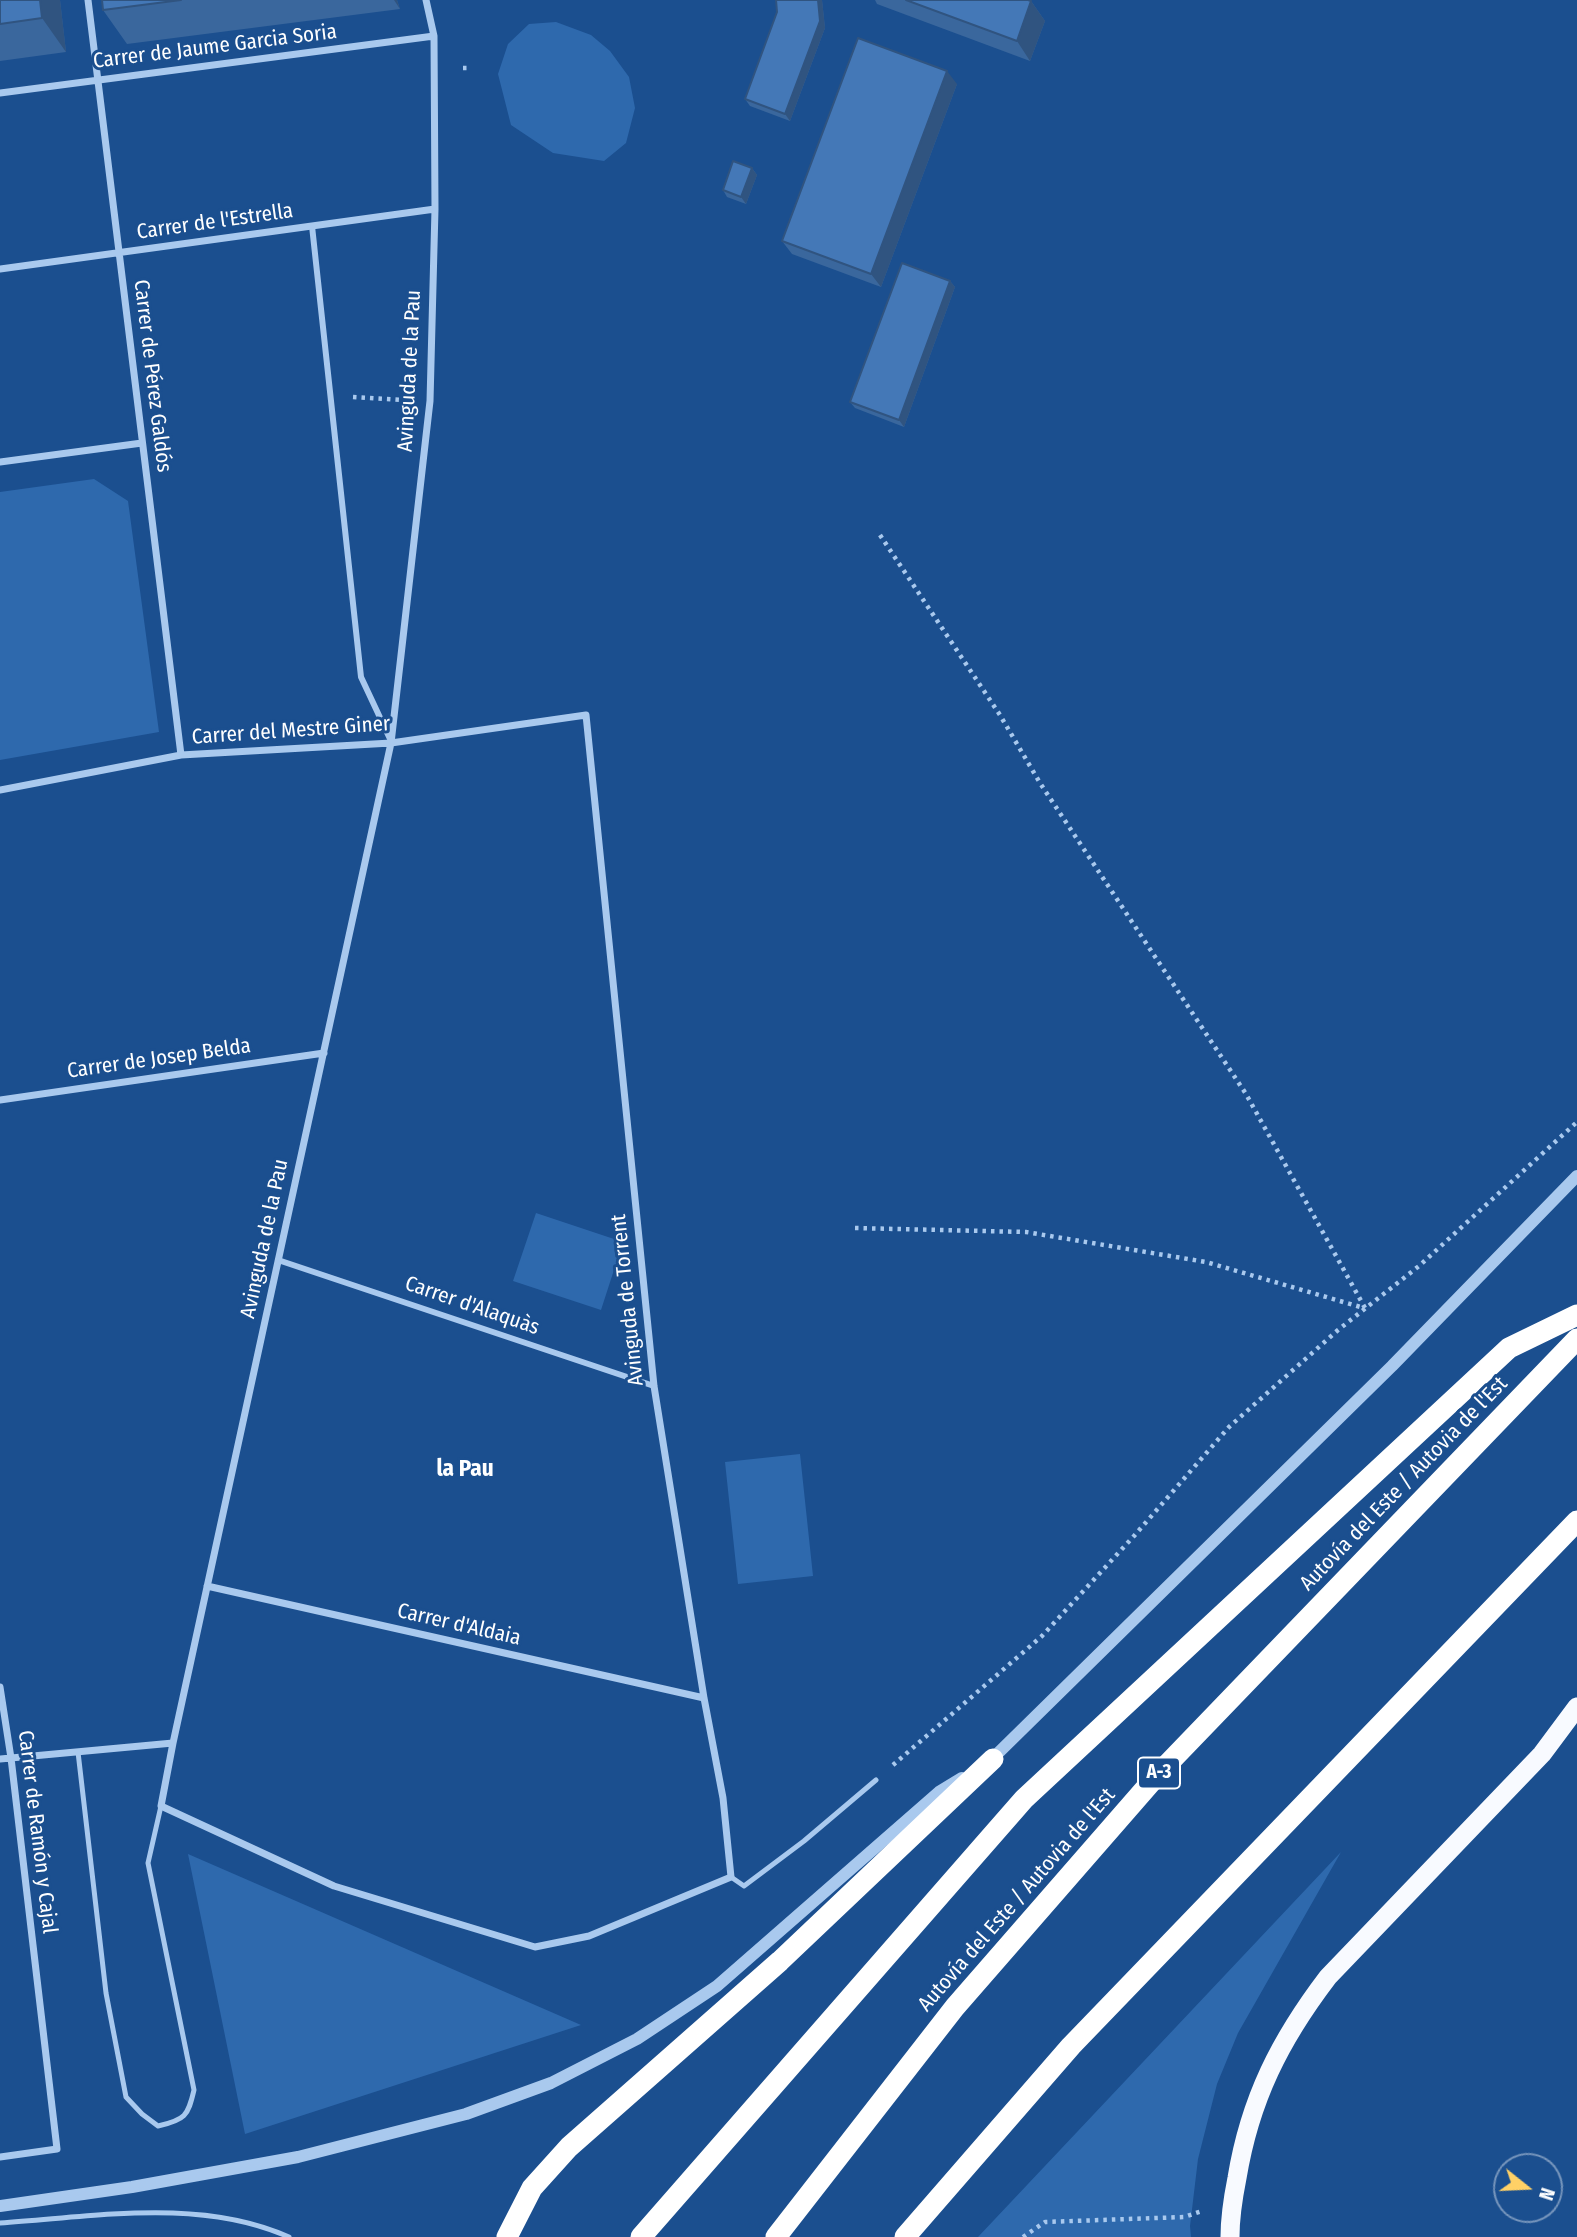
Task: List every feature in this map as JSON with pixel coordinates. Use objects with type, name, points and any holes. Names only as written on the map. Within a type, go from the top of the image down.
[{"type":"highway","points":[[641,2237],[1024,1800],[1509,1348],[1577,1315]]},
{"type":"highway","name":"Autovía del Este / Autovia de l'Est","points":[[776,2237],[955,2007],[1159,1773],[1577,1339]]},
{"type":"highway","points":[[905,2237],[1071,2046],[1577,1521]]},
{"type":"highway","points":[[1230,2237],[1230,2219],[1240,2159],[1255,2101],[1286,2037],[1305,2007],[1328,1977],[1542,1754],[1577,1707]]},
{"type":"highway","points":[[507,2237],[532,2188],[569,2147],[780,1961],[993,1759]]},
{"type":"street","name":"Carrer de Pérez Galdós","points":[[88,0],[180,755]]},
{"type":"street","name":"Avinguda de la Pau","points":[[161,1806],[391,743],[430,401],[435,209],[434,36],[426,0]]},
{"type":"street","name":"Carrer de Jaume Garcia Soria","points":[[0,93],[434,36]]},
{"type":"street","name":"Carrer de l'Estrella","points":[[0,269],[435,209]]},
{"type":"street","points":[[312,226],[361,677],[391,743]]},
{"type":"street","points":[[0,462],[142,443]]},
{"type":"street","name":"Carrer del Mestre Giner","points":[[0,790],[180,755],[391,743],[586,715]]},
{"type":"street","name":"Avinguda de Torrent","points":[[586,715],[654,1386],[704,1698],[723,1798],[731,1878]]},
{"type":"street","name":"Carrer de Josep Belda","points":[[0,1100],[324,1053]]},
{"type":"street","points":[[0,2206],[132,2187],[298,2157],[466,2114],[551,2083],[637,2039],[717,1986],[939,1792],[993,1759],[1392,1366],[1577,1176]]},
{"type":"street","name":"Carrer d'Alaquàs","points":[[278,1260],[654,1386]]},
{"type":"street","name":"Carrer d'Aldaia","points":[[207,1586],[704,1698]]},
{"type":"street","name":"Carrer de Ramón y Cajal","points":[[0,1687],[11,1758],[57,2149],[0,2157]]},
{"type":"street","points":[[0,1759],[173,1743]]},
{"type":"street","points":[[161,1806],[334,1886],[535,1947],[589,1936],[731,1878]]},
{"type":"lane","points":[[78,1752],[106,1993],[126,2097],[158,2126],[178,2122],[189,2111],[194,2090],[148,1863],[161,1806]]},
{"type":"lane","points":[[731,1878],[744,1885],[804,1841],[876,1780]]},
{"type":"lane","points":[[0,2223],[150,2213],[212,2216],[269,2228],[289,2237]]},
{"type":"path","points":[[331,396],[401,400]]},
{"type":"path","points":[[880,536],[1000,715],[1040,783],[1246,1094],[1365,1308]]},
{"type":"path","points":[[876,1780],[1042,1636],[1229,1427],[1365,1308],[1419,1266],[1577,1122]]},
{"type":"path","points":[[855,1228],[1026,1232],[1206,1262],[1365,1308]]},
{"type":"path","points":[[1023,2237],[1045,2222],[1184,2217],[1203,2210]]},
{"type":"shaded area","points":[[556,22],[591,35],[610,51],[629,77],[635,108],[626,143],[604,161],[553,153],[511,125],[498,74],[508,44],[529,24]]},
{"type":"shaded area","points":[[94,479],[128,501],[159,732],[0,760],[0,492]]},
{"type":"shaded area","points":[[536,1213],[623,1242],[601,1310],[513,1281]]},
{"type":"shaded area","points":[[800,1454],[813,1576],[738,1584],[725,1462]]},
{"type":"shaded area","points":[[1341,1852],[1238,2033],[1217,2084],[1198,2159],[1191,2237],[978,2237]]},
{"type":"shaded area","points":[[188,1854],[581,2025],[245,2134]]},
{"type":"building","points":[[0,0],[40,0],[42,18],[0,24]]},
{"type":"building","points":[[102,0],[181,0],[103,10]]},
{"type":"building","points":[[776,0],[818,0],[820,21],[785,114],[745,99],[777,12]]},
{"type":"building","points":[[906,0],[1028,0],[1031,1],[1017,41]]},
{"type":"building","points":[[858,38],[947,71],[871,274],[782,241]]},
{"type":"building","points":[[733,161],[752,168],[741,197],[723,190]]},
{"type":"building","points":[[902,263],[950,281],[899,420],[850,402]]},
{"type":"district","name":"la Pau","points":[[465,1470]]}]
